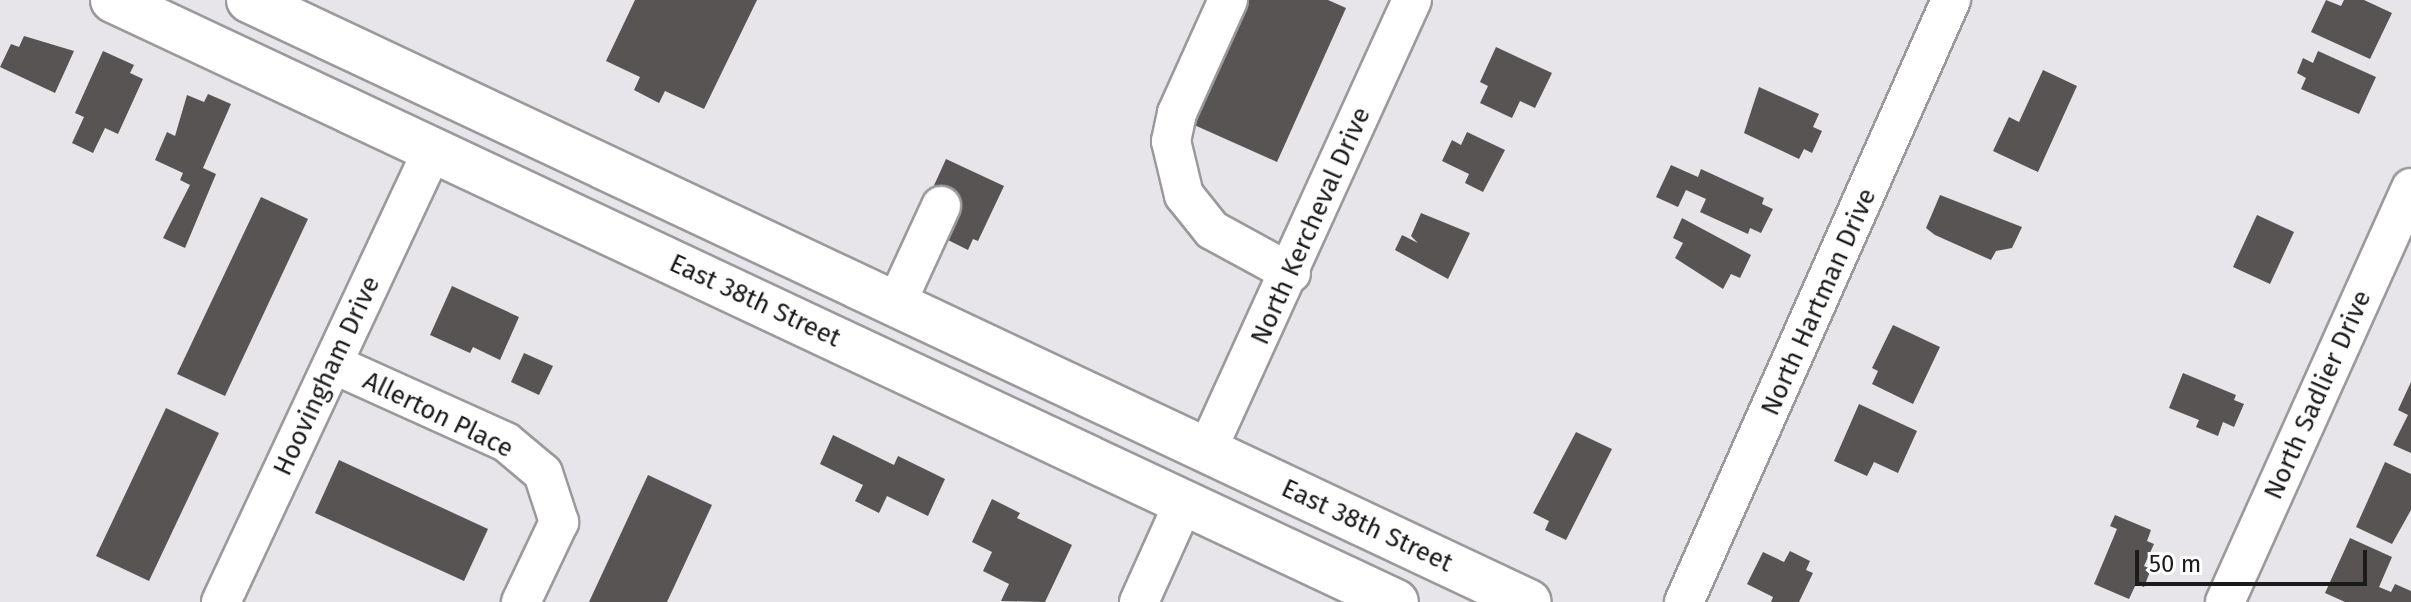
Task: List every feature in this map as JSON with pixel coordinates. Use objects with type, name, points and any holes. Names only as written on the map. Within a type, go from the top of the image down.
[{"type":"main road","name":"East 38th Street","points":[[113,0],[1396,602]]},
{"type":"main road","name":"East 38th Street","points":[[249,0],[1529,602]]},
{"type":"street","points":[[1228,0],[1177,113],[1171,141],[1184,195],[1212,230],[1291,273]]},
{"type":"street","name":"North Hartman Drive","points":[[1684,602],[1951,0]]},
{"type":"street","name":"North Kercheval Drive","points":[[1207,450],[1291,273],[1399,4]]},
{"type":"street","name":"Hoovingham Drive","points":[[221,602],[433,149]]},
{"type":"street","name":"North Sadlier Drive","points":[[2225,602],[2411,188]]},
{"type":"street","points":[[896,304],[941,206]]},
{"type":"street","name":"Allerton Place","points":[[333,364],[506,442],[543,473],[559,522],[521,602]]},
{"type":"street","points":[[1139,602],[1184,502]]},
{"type":"building","points":[[635,0],[757,0],[704,109],[665,91],[659,103],[634,90],[640,77],[606,61]]},
{"type":"building","points":[[1247,0],[1328,0],[1346,8],[1277,162],[1192,124]]},
{"type":"building","points":[[2326,0],[2341,6],[2344,0],[2364,0],[2392,13],[2370,59],[2311,32]]},
{"type":"building","points":[[24,36],[74,51],[55,93],[0,67],[11,44],[19,47]]},
{"type":"building","points":[[1496,47],[1552,73],[1535,108],[1520,101],[1512,118],[1480,103],[1488,86],[1480,82]]},
{"type":"building","points":[[103,51],[134,65],[130,73],[143,79],[118,134],[105,128],[93,153],[72,143],[84,117],[75,113]]},
{"type":"building","points":[[2318,51],[2376,77],[2359,114],[2301,89],[2306,78],[2297,73],[2303,58],[2313,63]]},
{"type":"building","points":[[2043,70],[2077,86],[2038,172],[1993,151],[2009,117],[2019,122]]},
{"type":"building","points":[[1759,87],[1819,114],[1813,127],[1822,131],[1812,153],[1804,149],[1799,159],[1744,133]]},
{"type":"building","points":[[208,94],[231,104],[203,168],[216,174],[185,248],[163,238],[190,185],[180,180],[183,173],[155,160],[167,132],[175,136],[187,95],[204,102]]},
{"type":"building","points":[[1467,132],[1505,150],[1483,192],[1465,183],[1469,174],[1442,161],[1452,140],[1461,145]]},
{"type":"building","points":[[946,159],[1004,186],[978,241],[973,239],[968,250],[946,239],[931,192]]},
{"type":"building","points":[[1671,165],[1698,177],[1701,169],[1764,198],[1762,204],[1773,209],[1761,233],[1750,228],[1748,234],[1700,212],[1706,199],[1686,190],[1678,207],[1656,197]]},
{"type":"building","points":[[1940,195],[2022,227],[2012,248],[1996,251],[1991,260],[1935,235],[1926,228]]},
{"type":"building","points":[[261,197],[308,219],[225,396],[177,374]]},
{"type":"building","points":[[1421,213],[1470,233],[1448,279],[1395,250],[1402,235],[1418,243],[1411,236]]},
{"type":"building","points":[[2257,215],[2294,232],[2270,284],[2233,267]]},
{"type":"building","points":[[1682,218],[1751,255],[1740,278],[1731,274],[1723,289],[1675,258],[1683,243],[1673,238]]},
{"type":"building","points":[[452,286],[519,317],[500,360],[473,347],[470,353],[430,335]]},
{"type":"building","points":[[1893,325],[1940,347],[1913,404],[1872,384],[1878,371],[1872,368]]},
{"type":"building","points":[[524,353],[553,366],[539,395],[511,382]]},
{"type":"building","points":[[2183,373],[2236,395],[2234,400],[2244,404],[2234,427],[2223,422],[2218,436],[2196,427],[2199,420],[2169,408]]},
{"type":"building","points":[[2411,382],[2411,453],[2393,445],[2408,415],[2398,410]]},
{"type":"building","points":[[1859,404],[1917,431],[1898,473],[1874,462],[1867,476],[1834,461]]},
{"type":"building","points":[[166,408],[219,433],[149,581],[96,556]]},
{"type":"building","points":[[1576,432],[1612,449],[1566,540],[1545,530],[1549,521],[1533,513]]},
{"type":"building","points":[[833,435],[894,465],[898,456],[945,479],[928,516],[887,496],[879,513],[855,501],[863,485],[820,464]]},
{"type":"building","points":[[339,460],[488,529],[464,581],[315,513]]},
{"type":"building","points":[[2385,462],[2411,474],[2411,510],[2392,544],[2356,527]]},
{"type":"building","points":[[648,475],[712,505],[667,602],[589,602]]},
{"type":"building","points":[[992,499],[1020,513],[1017,518],[1072,545],[1045,602],[1001,601],[1009,584],[983,571],[992,552],[972,542]]},
{"type":"building","points":[[2115,515],[2151,530],[2147,541],[2154,544],[2144,566],[2151,569],[2144,587],[2136,584],[2129,599],[2094,584],[2117,529],[2110,526]]},
{"type":"building","points":[[2350,538],[2392,557],[2379,587],[2391,592],[2395,584],[2411,591],[2411,602],[2345,602],[2325,593]]},
{"type":"building","points":[[1790,551],[1810,561],[1806,570],[1813,573],[1799,602],[1771,602],[1773,597],[1747,584],[1763,552],[1784,562]]}]
